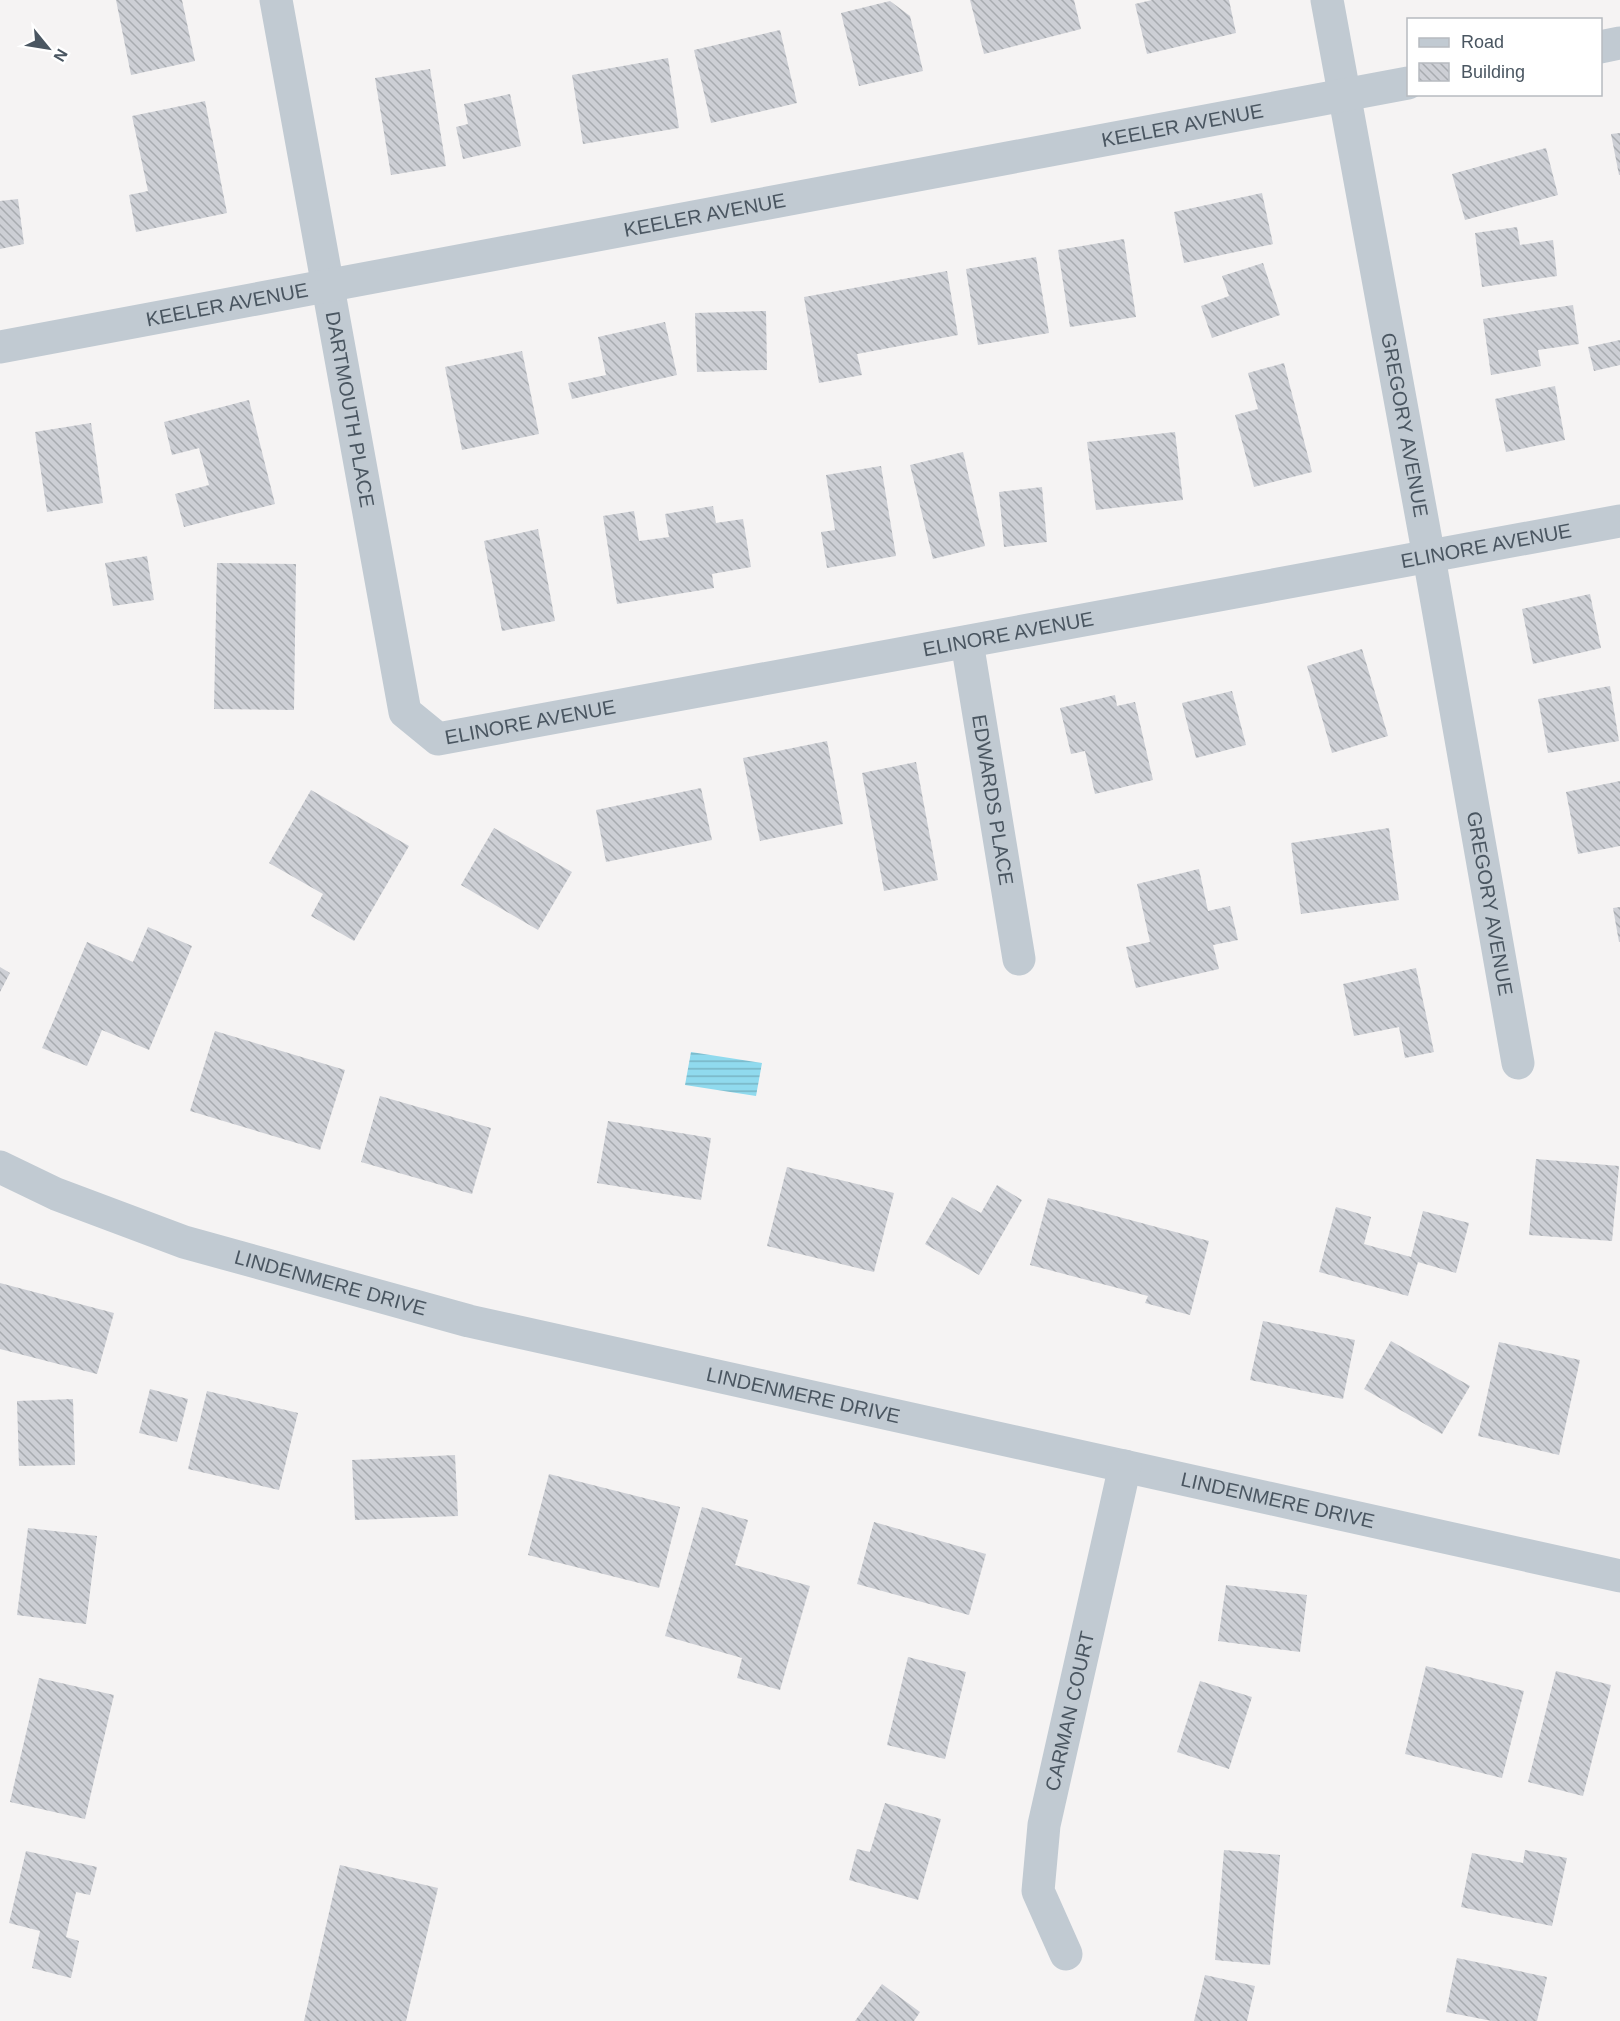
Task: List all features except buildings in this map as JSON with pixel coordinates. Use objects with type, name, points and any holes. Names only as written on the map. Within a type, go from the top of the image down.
[{"type":"street","name":"DARTMOUTH PLACE","points":[[276,0],[405,712]]},
{"type":"street","name":"GREGORY AVENUE","points":[[1327,0],[1429,557],[1518,1063]]},
{"type":"street","points":[[1602,47],[1620,43]]},
{"type":"street","name":"KEELER AVENUE","points":[[0,347],[1407,84]]},
{"type":"street","name":"ELINORE AVENUE","points":[[405,712],[438,739],[1620,521]]},
{"type":"street","name":"EDWARDS PLACE","points":[[967,642],[1019,958]]},
{"type":"street","name":"LINDENMERE DRIVE","points":[[0,1167],[56,1194],[184,1242],[469,1321],[1620,1576]]},
{"type":"street","name":"CARMAN COURT","points":[[1066,1954],[1038,1891],[1044,1825],[1125,1466]]},
{"type":"water","points":[[691,1052],[762,1063],[756,1096],[685,1085]]}]
